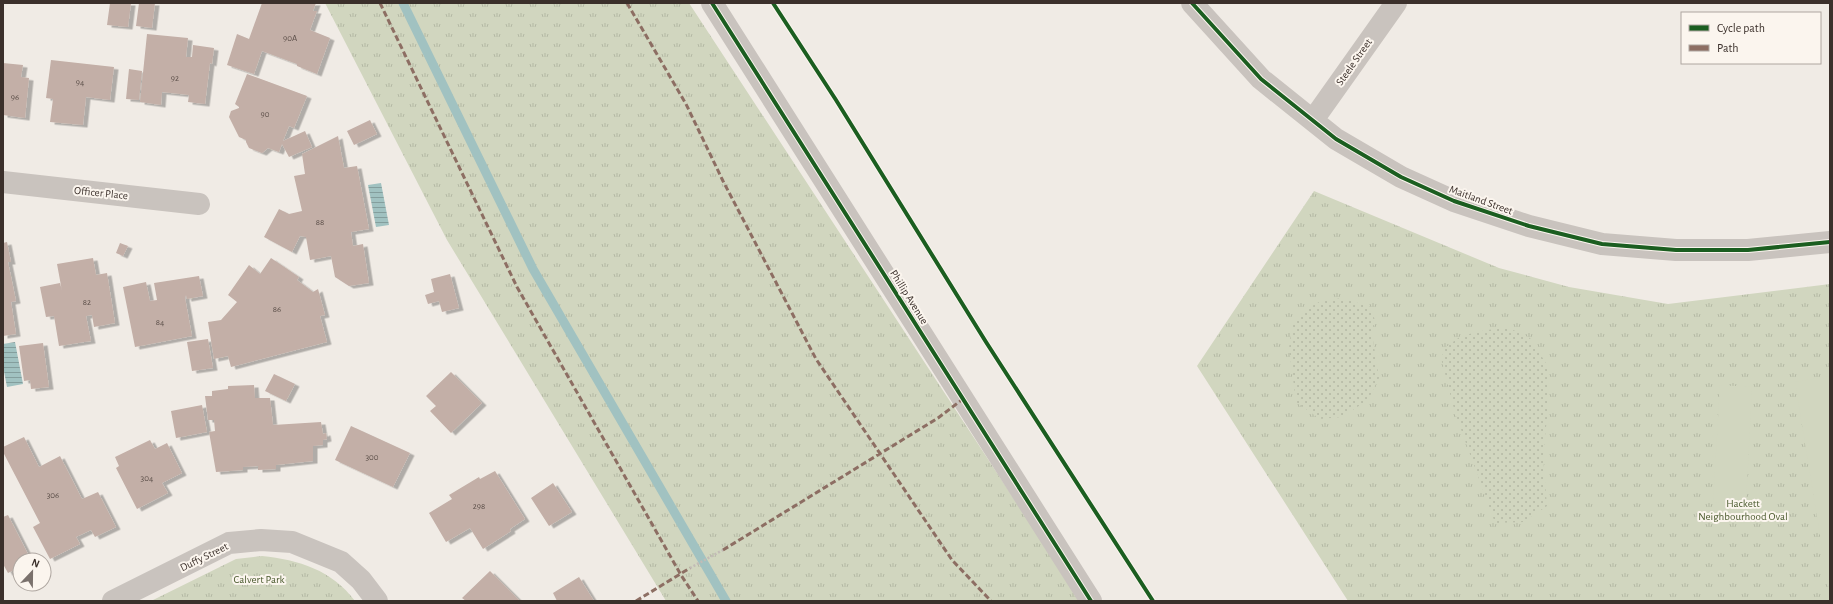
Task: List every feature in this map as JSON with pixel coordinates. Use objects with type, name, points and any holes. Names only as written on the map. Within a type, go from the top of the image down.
[{"type":"street","name":"Phillip Avenue","points":[[712,3],[1091,601]]},
{"type":"street","name":"Maitland Street","points":[[1192,3],[1261,79],[1336,139],[1401,177],[1454,201],[1529,226],[1602,244],[1676,250],[1748,250],[1830,242]]},
{"type":"street","name":"Steele Street","points":[[1313,120],[1396,3]]},
{"type":"street","name":"Officer Place","points":[[3,182],[199,204]]},
{"type":"street","name":"Duffy Street","points":[[113,601],[229,543],[261,540],[292,542],[341,562],[361,580],[377,601]]},
{"type":"path","points":[[690,568],[723,550]]},
{"type":"green space","points":[[325,3],[689,3],[1081,601],[666,601],[447,240]]},
{"type":"green space","name":"Hackett Neighbourhood Oval","points":[[1314,191],[1499,268],[1569,287],[1668,304],[1830,284],[1830,601],[1348,601],[1197,366]]},
{"type":"green space","points":[[1342,298],[1371,307],[1375,321],[1372,334],[1379,378],[1368,400],[1342,417],[1320,419],[1296,402],[1289,348],[1292,325],[1303,311],[1319,302]]},
{"type":"green space","points":[[1509,328],[1530,338],[1549,368],[1549,399],[1543,456],[1547,506],[1524,522],[1495,523],[1455,413],[1441,358],[1446,347],[1461,336],[1486,330]]},
{"type":"green space","points":[[1830,376],[1830,597],[1795,382]]},
{"type":"green space","points":[[1720,385],[1752,387],[1746,504],[1713,502]]},
{"type":"green space","name":"Calvert Park","points":[[262,556],[289,560],[314,568],[336,581],[355,601],[151,601],[236,559]]},
{"type":"water","points":[[381,183],[389,225],[376,227],[368,185]]},
{"type":"water","points":[[15,342],[23,384],[7,387],[3,366],[3,344]]},
{"type":"building","points":[[110,3],[131,3],[128,27],[107,25]]},
{"type":"building","points":[[139,3],[155,3],[152,28],[136,26]]},
{"type":"building","points":[[262,3],[316,3],[313,11],[317,11],[310,30],[330,38],[317,74],[297,66],[297,64],[262,51],[254,74],[227,65],[237,34],[249,39]]},
{"type":"building","points":[[147,34],[188,38],[186,57],[192,57],[193,45],[214,48],[212,64],[210,63],[205,104],[188,102],[189,95],[162,92],[161,105],[140,102]]},
{"type":"building","points":[[51,60],[114,67],[110,100],[86,97],[83,125],[50,122],[53,99],[46,98]]},
{"type":"building","points":[[3,63],[23,65],[21,77],[29,78],[25,118],[3,115]]},
{"type":"building","points":[[129,69],[142,71],[139,100],[126,99]]},
{"type":"building","points":[[247,74],[307,96],[294,128],[289,126],[283,141],[305,131],[312,147],[289,157],[282,144],[279,152],[268,148],[262,153],[249,148],[246,140],[239,137],[229,117],[231,111],[239,108],[235,104]]},
{"type":"building","points":[[370,120],[377,134],[354,145],[347,131]]},
{"type":"building","points":[[338,136],[344,168],[357,166],[369,229],[351,232],[353,246],[363,244],[369,283],[349,286],[335,277],[331,256],[310,260],[306,237],[300,236],[292,252],[264,237],[279,209],[289,214],[302,211],[294,176],[305,174],[302,154]]},
{"type":"building","points":[[7,242],[11,262],[8,262],[16,301],[11,302],[16,334],[3,336],[3,243]]},
{"type":"building","points":[[120,243],[128,246],[123,256],[116,253]]},
{"type":"building","points":[[93,258],[96,275],[107,273],[115,323],[94,327],[92,315],[86,316],[91,341],[59,346],[54,316],[46,317],[40,287],[60,283],[62,291],[57,264]]},
{"type":"building","points":[[271,258],[299,277],[297,280],[313,292],[318,289],[325,315],[320,316],[327,342],[231,367],[228,356],[214,359],[208,322],[221,320],[237,302],[228,295],[249,265],[260,274]]},
{"type":"building","points":[[450,274],[459,308],[442,312],[439,301],[428,304],[425,295],[434,292],[431,279]]},
{"type":"building","points":[[199,276],[203,296],[187,299],[186,295],[185,298],[192,336],[135,347],[123,287],[146,282],[150,301],[157,300],[154,283]]},
{"type":"building","points":[[208,339],[213,368],[192,371],[187,342]]},
{"type":"building","points":[[43,343],[49,387],[31,389],[30,380],[24,381],[19,346]]},
{"type":"building","points":[[451,372],[482,403],[451,433],[430,411],[436,406],[426,396]]},
{"type":"building","points":[[274,374],[295,384],[286,401],[265,391]]},
{"type":"building","points":[[254,385],[255,398],[270,398],[273,425],[321,422],[323,434],[326,433],[327,439],[323,440],[323,445],[313,446],[313,461],[276,465],[276,469],[258,470],[258,466],[243,467],[243,470],[216,472],[209,432],[215,431],[214,420],[208,420],[205,396],[212,396],[212,391],[228,389],[228,386]]},
{"type":"building","points":[[202,405],[207,432],[176,438],[171,411]]},
{"type":"building","points":[[351,426],[410,453],[393,487],[335,460]]},
{"type":"building","points":[[24,437],[39,467],[60,456],[82,499],[98,492],[116,527],[95,537],[91,530],[76,537],[80,544],[52,558],[52,552],[46,552],[33,527],[40,523],[3,452],[3,447]]},
{"type":"building","points":[[150,440],[155,449],[167,443],[182,473],[162,483],[168,493],[137,509],[116,468],[119,466],[115,457]]},
{"type":"building","points":[[495,471],[525,519],[510,529],[511,531],[483,549],[470,528],[446,542],[429,513],[452,499],[449,495],[479,477],[480,479]]},
{"type":"building","points":[[553,483],[572,512],[549,526],[531,498]]},
{"type":"building","points":[[8,515],[27,552],[12,552],[12,571],[8,573],[3,564],[3,517]]},
{"type":"building","points":[[490,571],[520,601],[466,601],[462,598]]},
{"type":"building","points":[[579,577],[594,601],[557,601],[553,593]]},
{"type":"waterway","points":[[403,3],[533,269],[726,601]]},
{"type":"marked path","points":[[380,3],[517,287],[681,575],[698,601]]},
{"type":"marked path","points":[[627,3],[686,104],[723,181],[816,359],[952,560],[991,601]]},
{"type":"marked path","points":[[723,550],[938,418],[963,399]]},
{"type":"marked path","points":[[636,601],[690,568]]},
{"type":"cycle path","points":[[712,3],[1091,601]]},
{"type":"cycle path","points":[[773,3],[836,100],[986,342],[1153,601]]},
{"type":"cycle path","points":[[1192,3],[1261,79],[1336,139],[1401,177],[1454,201],[1529,226],[1602,244],[1676,250],[1748,250],[1830,242]]}]
